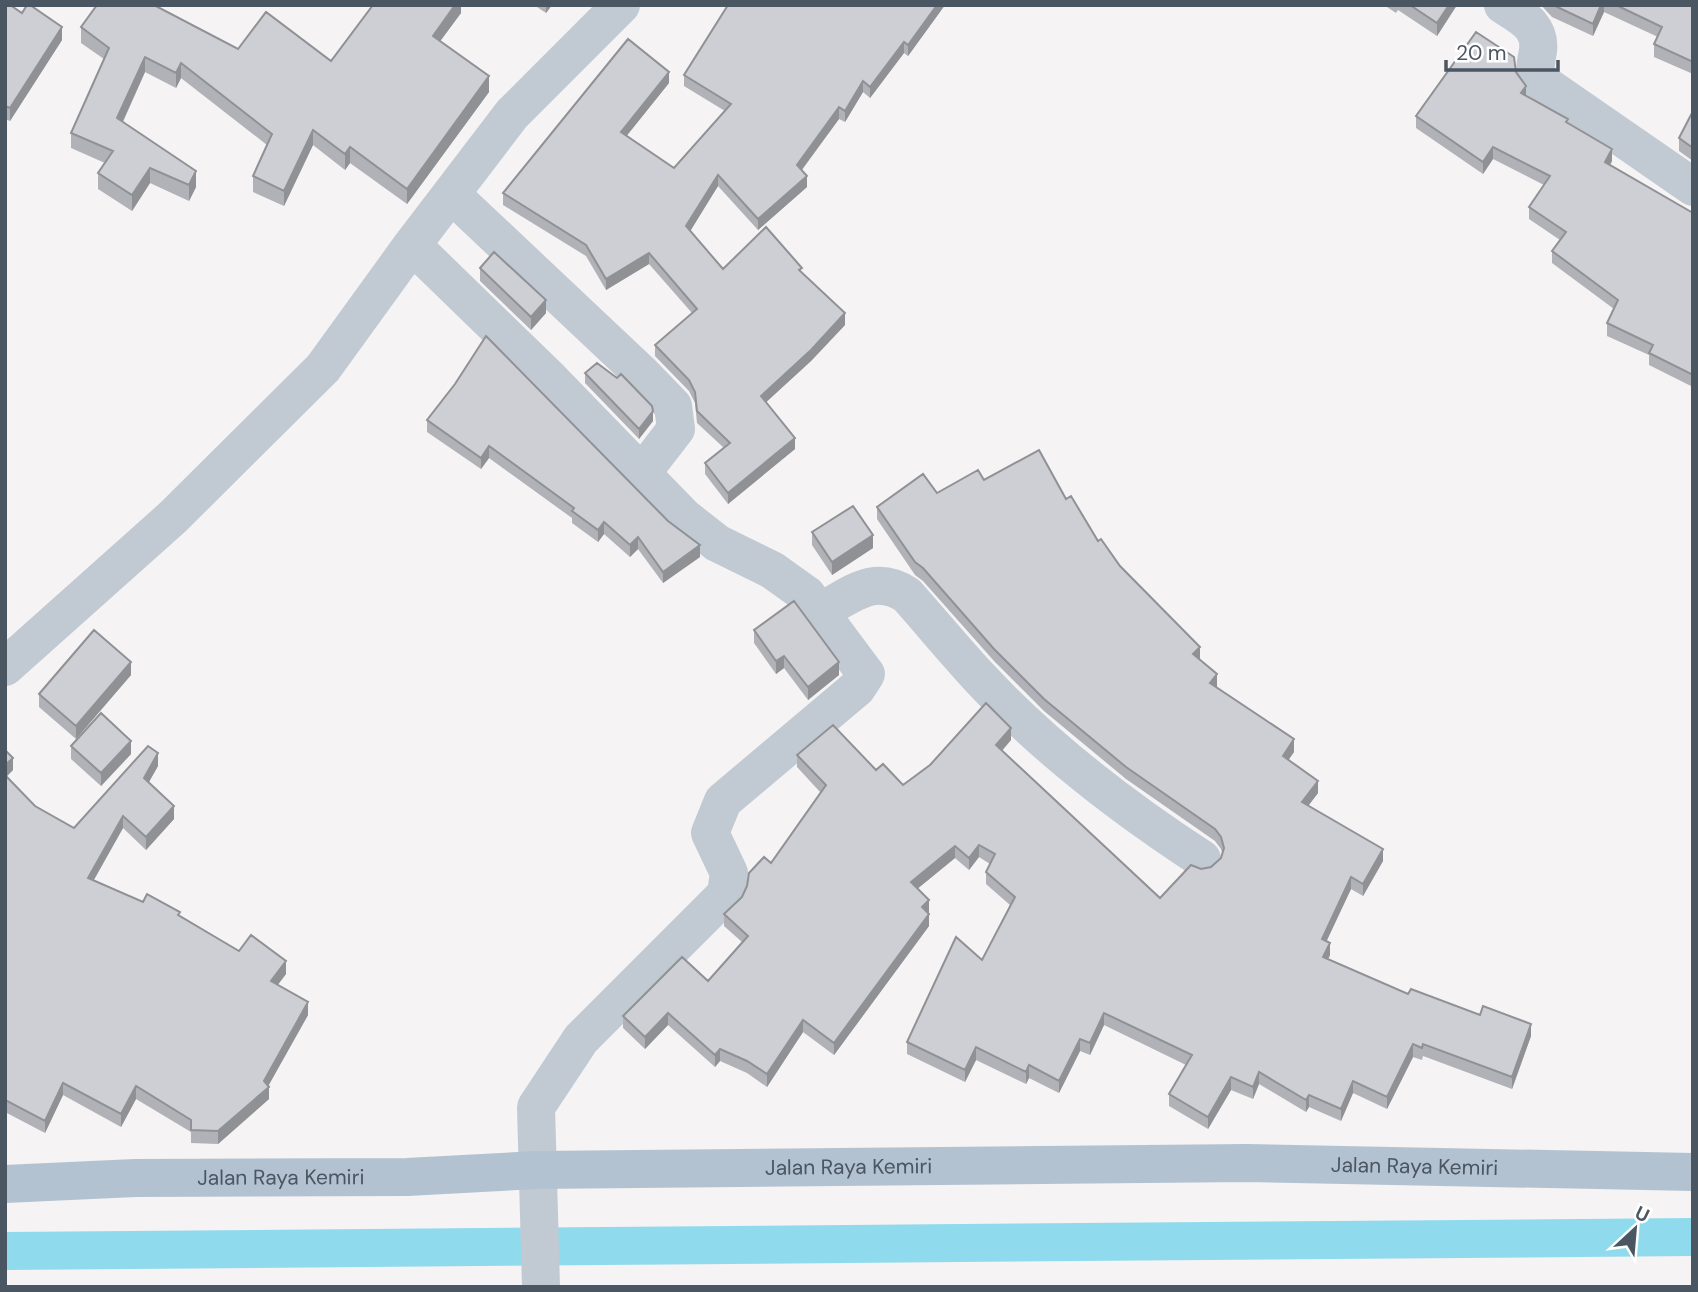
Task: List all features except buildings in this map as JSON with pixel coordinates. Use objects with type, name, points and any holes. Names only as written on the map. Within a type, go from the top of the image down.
[{"type":"main road","name":"Jalan Raya Kemiri","points":[[5,1184],[135,1178],[407,1177],[536,1170],[1247,1163],[1693,1172]]},
{"type":"street","points":[[5,667],[173,517],[323,368],[512,114],[621,5]]},
{"type":"street","points":[[1503,5],[1527,20],[1534,29],[1538,41],[1535,69],[1537,79],[1693,187]]},
{"type":"street","points":[[451,194],[673,406],[676,429],[642,473]]},
{"type":"street","points":[[412,245],[550,379],[684,517],[717,543],[794,583],[821,611],[866,674],[856,688],[723,801],[710,833],[729,873],[726,894],[580,1039],[536,1107],[541,1287]]},
{"type":"street","points":[[821,611],[870,586],[883,584],[907,595],[978,676],[1034,731],[1115,798],[1202,859]]},
{"type":"waterway","points":[[5,1251],[1693,1237]]}]
